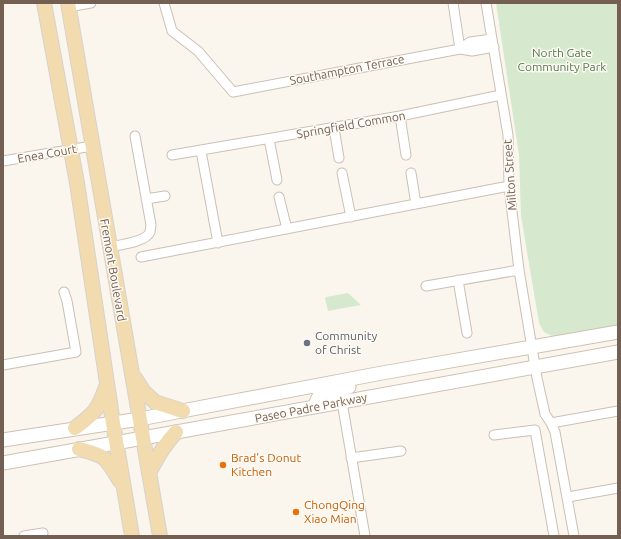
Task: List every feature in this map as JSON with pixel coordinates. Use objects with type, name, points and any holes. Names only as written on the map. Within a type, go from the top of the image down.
[{"type":"main road","name":"Fremont Boulevard","points":[[44,3],[71,150],[132,536]]},
{"type":"main road","name":"Fremont Boulevard","points":[[65,4],[92,146],[160,536]]},
{"type":"main road","name":"Paseo Padre Parkway","points":[[3,440],[140,419],[382,373],[618,332]]},
{"type":"main road","name":"Paseo Padre Parkway","points":[[3,462],[117,443],[618,352]]},
{"type":"main road","points":[[132,373],[144,392],[155,402],[183,410]]},
{"type":"main road","points":[[314,407],[317,398],[320,395],[357,385],[382,373]]},
{"type":"main road","points":[[76,428],[96,411],[100,405],[107,385]]},
{"type":"main road","points":[[149,473],[159,453],[167,441],[176,432]]},
{"type":"main road","points":[[79,449],[98,454],[108,461],[124,487]]},
{"type":"street","points":[[65,4],[90,3]]},
{"type":"street","name":"Southampton Terrace","points":[[164,3],[172,31],[198,51],[233,92],[460,49],[470,42],[493,43]]},
{"type":"street","points":[[453,3],[460,49]]},
{"type":"street","name":"Milton Street","points":[[486,3],[508,135],[509,186],[519,270],[545,414],[555,432],[574,536]]},
{"type":"street","name":"Springfield Common","points":[[172,156],[400,116],[501,95]]},
{"type":"street","points":[[400,116],[406,155]]},
{"type":"street","points":[[334,128],[339,158]]},
{"type":"street","points":[[109,247],[136,241],[148,235],[150,232],[151,225],[135,136]]},
{"type":"street","points":[[269,139],[277,180]]},
{"type":"street","name":"Enea Court","points":[[3,161],[92,146]]},
{"type":"street","points":[[201,151],[218,242]]},
{"type":"street","points":[[342,173],[351,217]]},
{"type":"street","points":[[411,173],[416,204]]},
{"type":"street","points":[[141,257],[509,186]]},
{"type":"street","points":[[146,199],[164,196]]},
{"type":"street","points":[[279,197],[287,229]]},
{"type":"street","points":[[426,286],[519,270]]},
{"type":"street","points":[[458,280],[468,333]]},
{"type":"street","points":[[3,365],[76,352],[64,292]]},
{"type":"street","points":[[342,402],[350,441],[351,458],[365,536]]},
{"type":"street","points":[[551,423],[618,410]]},
{"type":"street","points":[[494,436],[535,430],[554,536]]},
{"type":"street","points":[[351,458],[401,451]]},
{"type":"street","points":[[568,497],[618,488]]},
{"type":"street","points":[[24,536],[43,533]]},
{"type":"green space","name":"North Gate Community Park","points":[[496,3],[618,3],[618,325],[554,337],[544,332],[539,323],[521,216],[519,155]]},
{"type":"green space","points":[[348,293],[361,305],[328,311],[326,297]]},
{"type":"place","name":"Community of Christ","points":[[307,343]]},
{"type":"place","name":"Brad's Donut Kitchen","points":[[223,465]]},
{"type":"place","name":"ChongQing Xiao Mian","points":[[296,512]]}]
